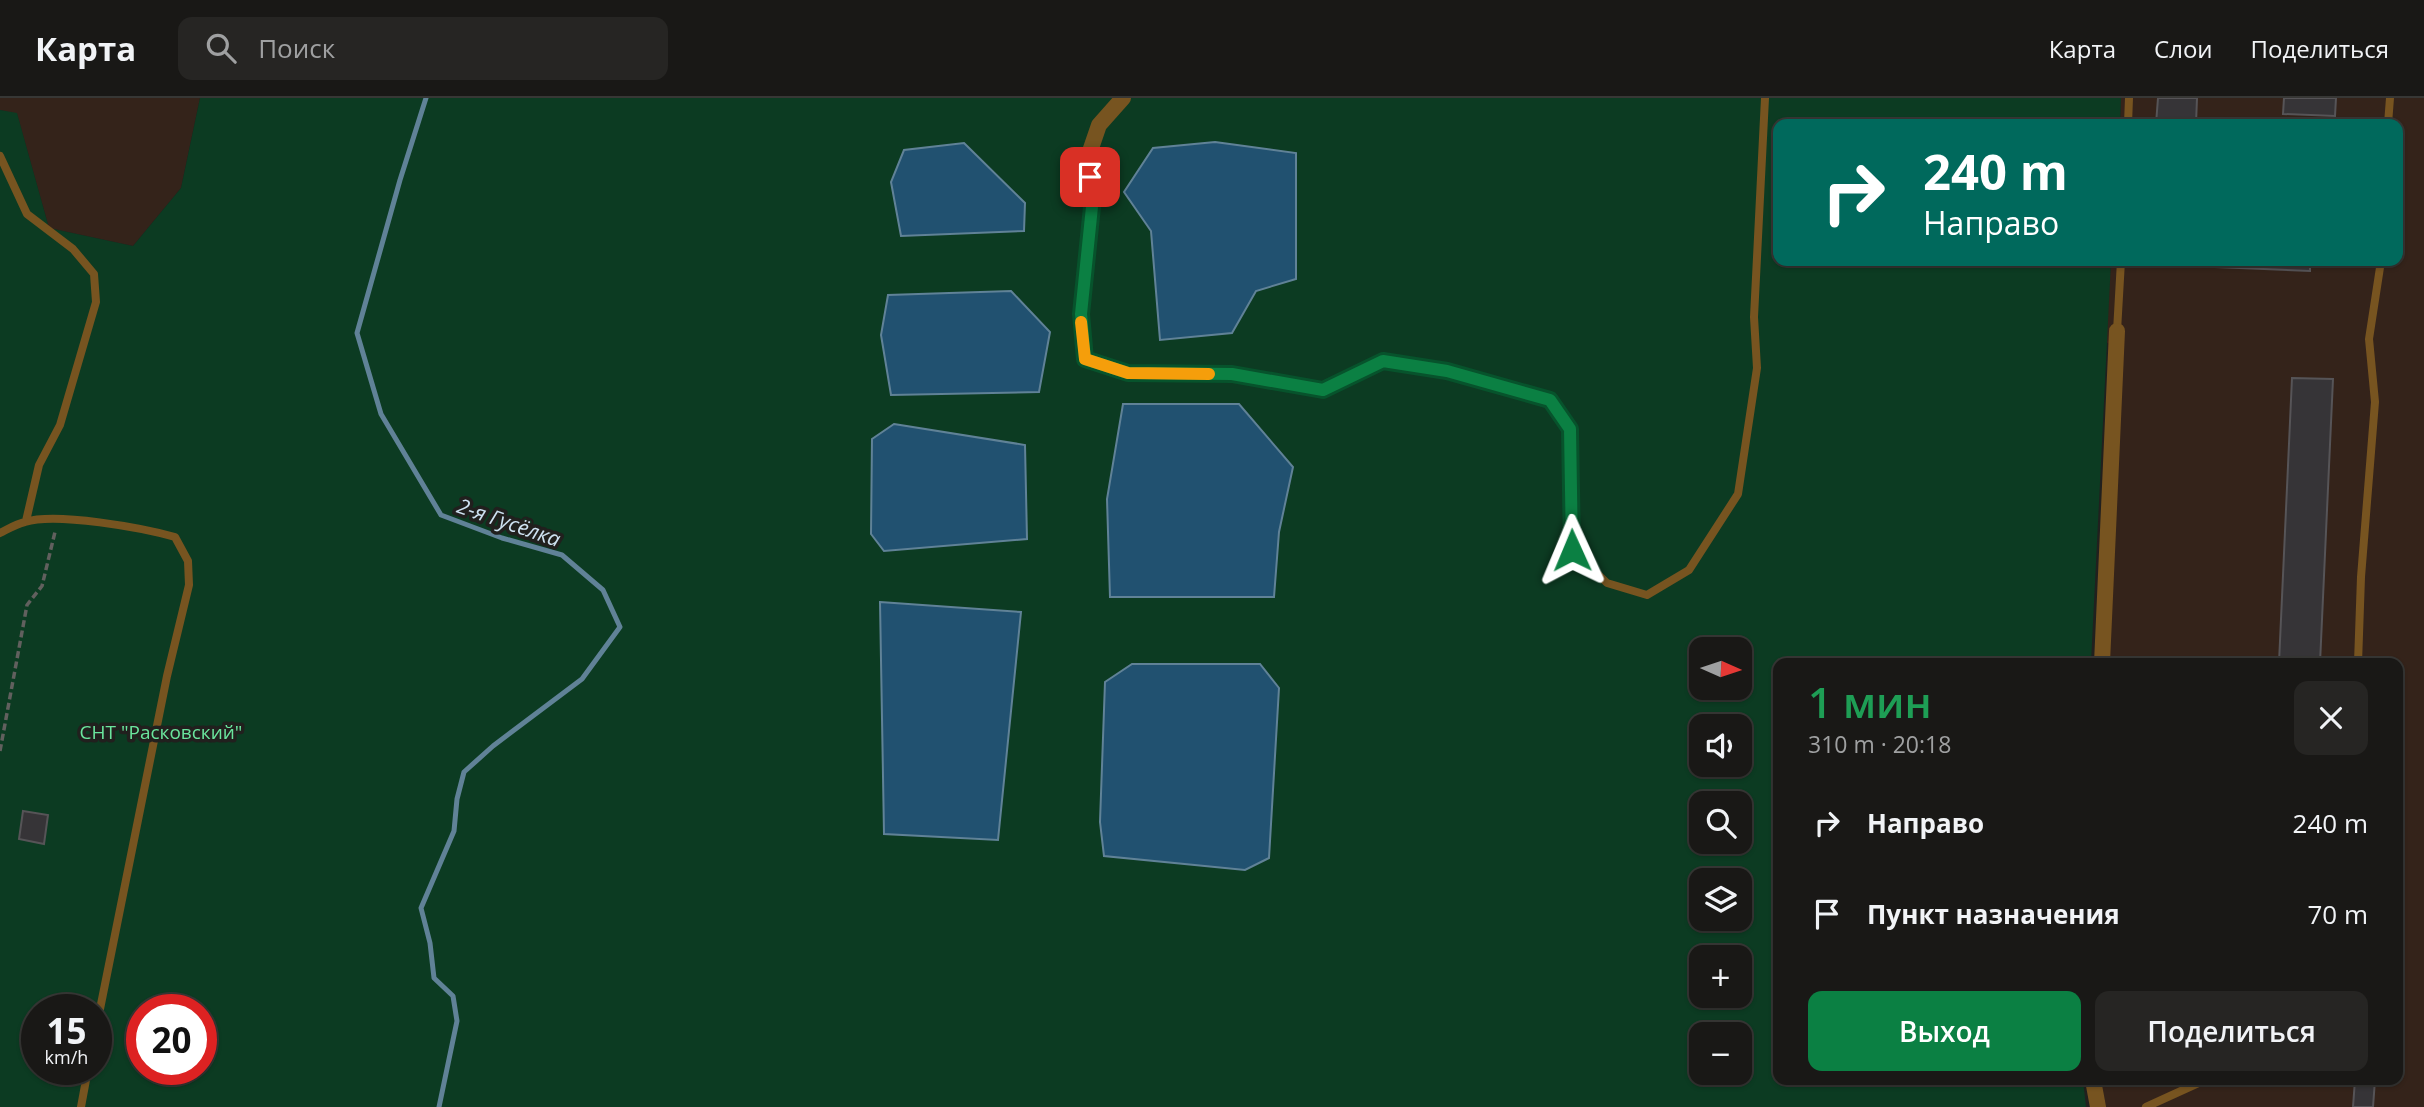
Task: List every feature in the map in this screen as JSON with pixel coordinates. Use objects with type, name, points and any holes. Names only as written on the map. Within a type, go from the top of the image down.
[{"type":"street","points":[[1085,359],[1081,314],[1093,197],[1088,157],[1099,125],[1123,98]]},
{"type":"street","points":[[2102,658],[2117,331]]},
{"type":"street","points":[[2095,1085],[2098,1107]]},
{"type":"lane","points":[[1085,359],[1128,373],[1232,374],[1323,390],[1383,361],[1447,371],[1550,400],[1570,429],[1572,550],[1607,583],[1647,595],[1689,570],[1738,494],[1757,368],[1754,317],[1765,98]]},
{"type":"lane","points":[[2128,119],[2129,98]]},
{"type":"lane","points":[[2388,119],[2390,98]]},
{"type":"lane","points":[[0,156],[27,215],[73,249],[94,274],[96,302],[60,425],[39,465],[26,521]]},
{"type":"lane","points":[[2117,331],[2121,266]]},
{"type":"lane","points":[[2358,658],[2361,577],[2375,402],[2369,339],[2380,266]]},
{"type":"lane","points":[[0,533],[26,521],[58,518],[156,531],[175,537],[188,561],[189,586],[166,676],[103,994]]},
{"type":"lane","points":[[81,1107],[85,1085]]},
{"type":"lane","points":[[2146,1107],[2194,1085]]},
{"type":"path","points":[[0,751],[27,605],[42,586],[58,518]]},
{"type":"shaded area","points":[[0,98],[200,98],[181,188],[133,246],[49,228],[17,114],[0,110]]},
{"type":"shaded area","points":[[2121,98],[2424,98],[2424,1107],[2106,1107],[2102,1085],[2403,1085],[2403,658],[2108,658],[2122,349],[2105,342],[2111,266],[2403,266],[2403,119],[2120,119]]},
{"type":"green space","name":"СНТ \"Расковский\"","points":[[200,98],[2121,98],[2120,119],[1773,119],[1773,266],[2111,266],[2091,658],[1773,658],[1773,1085],[2084,1085],[2086,1107],[0,1107],[0,110],[17,113],[49,228],[133,246],[181,188]],"holes":[[[1151,230],[1256,291],[1232,333],[1160,340]],[[1279,532],[1273,597],[1110,597]],[[1132,664],[1260,664],[1279,688],[1104,856],[1100,822],[1105,682]]]},
{"type":"water","points":[[1215,142],[1296,153],[1296,279],[1256,291],[1232,333],[1160,340],[1151,231],[1124,192],[1153,148]]},
{"type":"water","points":[[964,143],[1025,203],[1024,231],[901,236],[891,182],[904,150]]},
{"type":"water","points":[[1011,291],[1050,332],[1039,392],[891,395],[881,335],[888,295]]},
{"type":"water","points":[[1123,404],[1239,404],[1293,467],[1279,532],[1274,597],[1110,597],[1107,499]]},
{"type":"water","points":[[894,424],[1025,445],[1027,539],[884,551],[871,534],[872,439]]},
{"type":"water","points":[[880,602],[1021,612],[998,840],[884,834]]},
{"type":"water","points":[[1132,664],[1260,664],[1279,688],[1269,858],[1245,870],[1104,856],[1100,822],[1105,682]]},
{"type":"building","points":[[2158,98],[2197,98],[2196,119],[2156,119]]},
{"type":"building","points":[[2284,98],[2336,98],[2335,116],[2283,114]]},
{"type":"building","points":[[2191,266],[2310,266],[2310,271]]},
{"type":"building","points":[[2292,378],[2333,379],[2320,658],[2279,658]]},
{"type":"building","points":[[23,811],[48,815],[44,844],[19,839]]},
{"type":"building","points":[[2355,1085],[2375,1085],[2373,1107],[2353,1107]]},
{"type":"waterway","name":"2-я Гусёлка","points":[[426,98],[357,333],[381,414],[441,515],[502,538],[562,555],[603,590],[620,627],[582,679],[493,746],[464,772],[457,799],[454,831],[421,908],[430,943],[434,978],[453,996],[457,1021],[439,1107]]},
{"type":"slow traffic","points":[[1081,322],[1085,359],[1128,373],[1209,374]]},
{"type":"route","points":[[1090,177],[1093,197],[1081,314],[1085,359],[1128,373],[1232,374],[1323,390],[1383,361],[1447,371],[1550,400],[1570,429],[1572,550]]}]
